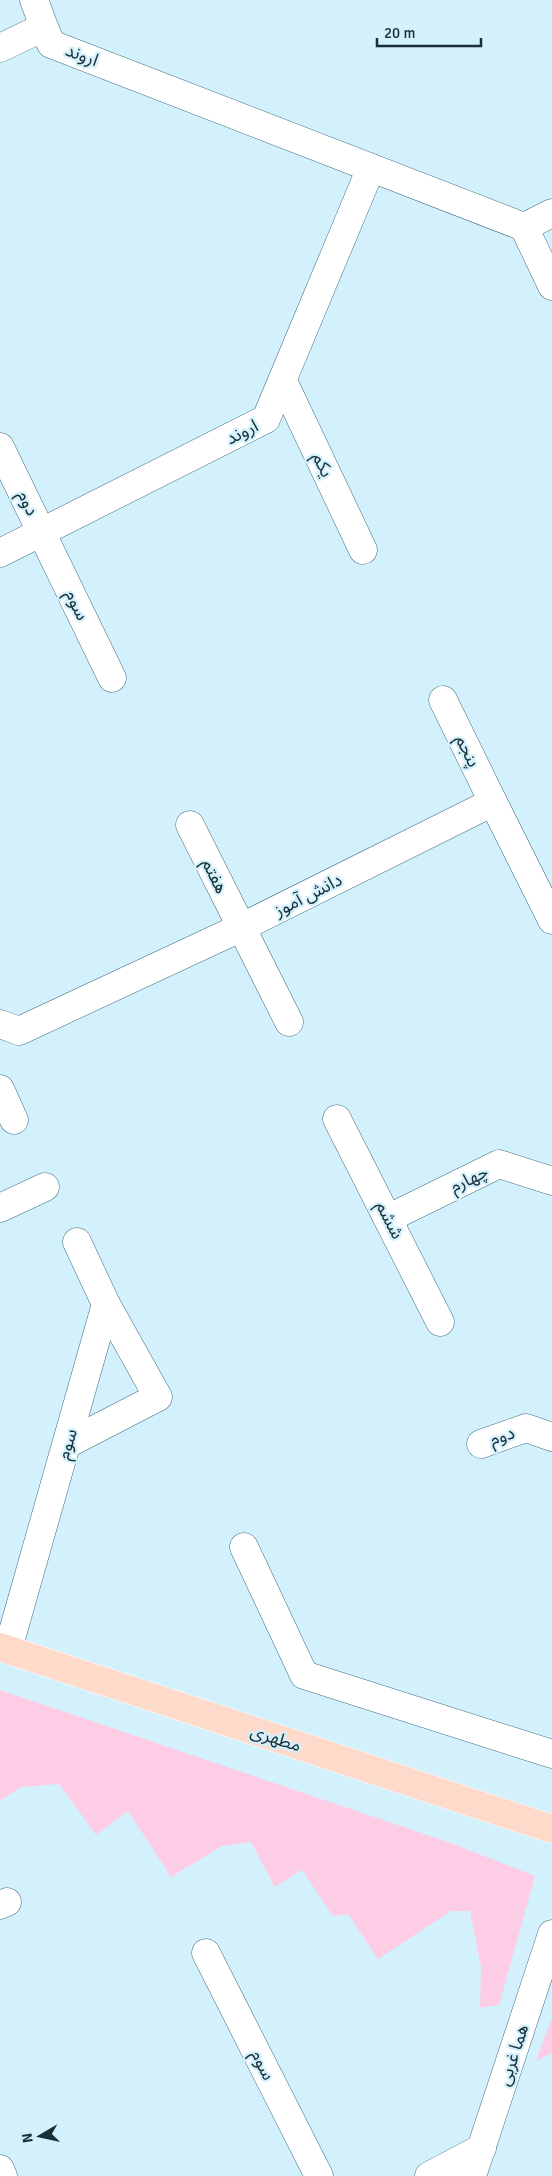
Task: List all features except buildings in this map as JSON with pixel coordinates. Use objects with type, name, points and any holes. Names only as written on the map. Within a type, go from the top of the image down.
[{"type":"main road","name":"مطهری","points":[[4,1648],[552,1829]]},
{"type":"street","name":"اروند","points":[[34,0],[51,44],[524,227]]},
{"type":"street","points":[[0,48],[44,27]]},
{"type":"street","name":"اروند","points":[[0,554],[266,420],[371,168]]},
{"type":"street","points":[[552,213],[524,227],[552,286]]},
{"type":"street","name":"یکم","points":[[282,381],[363,550]]},
{"type":"street","name":"دوم","points":[[0,447],[42,532]]},
{"type":"street","name":"سوم","points":[[42,532],[112,678]]},
{"type":"street","name":"پنجم","points":[[443,700],[493,802]]},
{"type":"street","points":[[493,802],[552,920]]},
{"type":"street","name":"دانش آموز","points":[[0,1024],[19,1031],[240,928],[493,802]]},
{"type":"street","name":"هفتم","points":[[190,824],[240,928]]},
{"type":"street","points":[[240,928],[289,1022]]},
{"type":"street","points":[[0,1089],[14,1120]]},
{"type":"street","name":"ششم","points":[[338,1119],[440,1322]]},
{"type":"street","name":"چهارم","points":[[389,1218],[498,1164],[552,1181]]},
{"type":"street","points":[[0,1208],[45,1188]]},
{"type":"street","points":[[68,1444],[158,1397],[106,1304],[77,1242]]},
{"type":"street","name":"سوم","points":[[4,1648],[68,1444],[106,1304]]},
{"type":"street","name":"دوم","points":[[481,1444],[526,1428],[552,1437]]},
{"type":"street","points":[[244,1547],[304,1675],[552,1754]]},
{"type":"street","name":"هما غربی","points":[[472,2176],[552,1934]]},
{"type":"street","name":"سوم","points":[[206,1953],[319,2176]]},
{"type":"street","points":[[429,2176],[482,2148]]},
{"type":"street","points":[[0,2169],[3,2176]]},
{"type":"shaded area","points":[[0,1690],[451,1843],[535,1876],[499,2005],[480,2008],[481,1967],[470,1911],[451,1911],[378,1959],[348,1914],[333,1916],[302,1870],[275,1887],[251,1842],[222,1846],[171,1877],[128,1811],[96,1835],[59,1784],[22,1787],[0,1800]]},
{"type":"shaded area","points":[[552,2018],[552,2053],[536,2061]]}]
